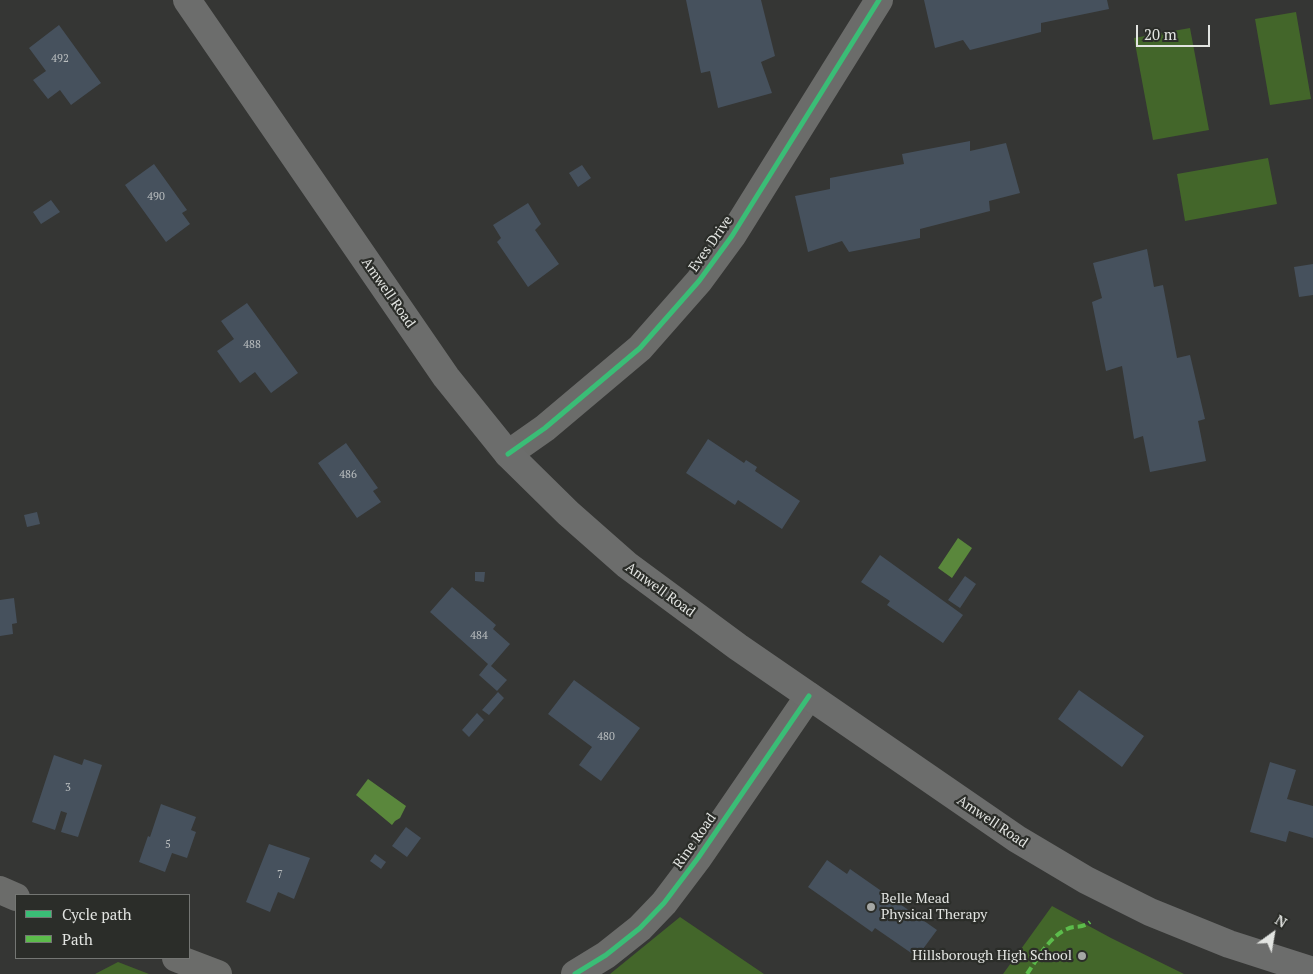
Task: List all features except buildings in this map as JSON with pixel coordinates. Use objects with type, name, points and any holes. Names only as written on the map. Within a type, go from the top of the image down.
[{"type":"main road","name":"Amwell Road","points":[[187,0],[441,369],[508,454],[568,513],[626,565],[738,647],[1017,839],[1086,880],[1150,912],[1229,944],[1313,971]]},
{"type":"street","name":"Eves Drive","points":[[508,454],[545,428],[640,348],[699,281],[732,236],[879,0]]},
{"type":"street","name":"Rine Road","points":[[575,974],[606,955],[640,928],[664,903],[698,858],[809,696]]},
{"type":"street","points":[[0,890],[15,897]]},
{"type":"street","points":[[179,959],[218,974]]},
{"type":"shaded area","points":[[1296,12],[1311,99],[1270,105],[1255,19]]},
{"type":"shaded area","points":[[1190,28],[1209,130],[1153,140],[1134,38]]},
{"type":"shaded area","points":[[1268,158],[1277,204],[1185,221],[1177,174]]},
{"type":"shaded area","points":[[958,538],[972,548],[952,578],[938,568]]},
{"type":"shaded area","points":[[368,779],[406,806],[400,818],[392,825],[356,795]]},
{"type":"shaded area","name":"Hillsborough High School","points":[[1052,906],[1111,938],[1184,974],[1003,974]]},
{"type":"shaded area","points":[[680,917],[764,974],[610,974]]},
{"type":"shaded area","points":[[118,962],[149,974],[95,974]]},
{"type":"marked path","points":[[1027,974],[1044,948],[1055,937],[1067,929],[1090,922]]},
{"type":"cycle path","points":[[508,454],[545,428],[640,348],[699,281],[732,236],[879,0]]},
{"type":"cycle path","points":[[575,974],[606,955],[640,928],[664,903],[698,858],[809,696]]},
{"type":"place","name":"Belle Mead Physical Therapy","points":[[871,907]]},
{"type":"place","name":"Hillsborough High School","points":[[1082,956]]}]
